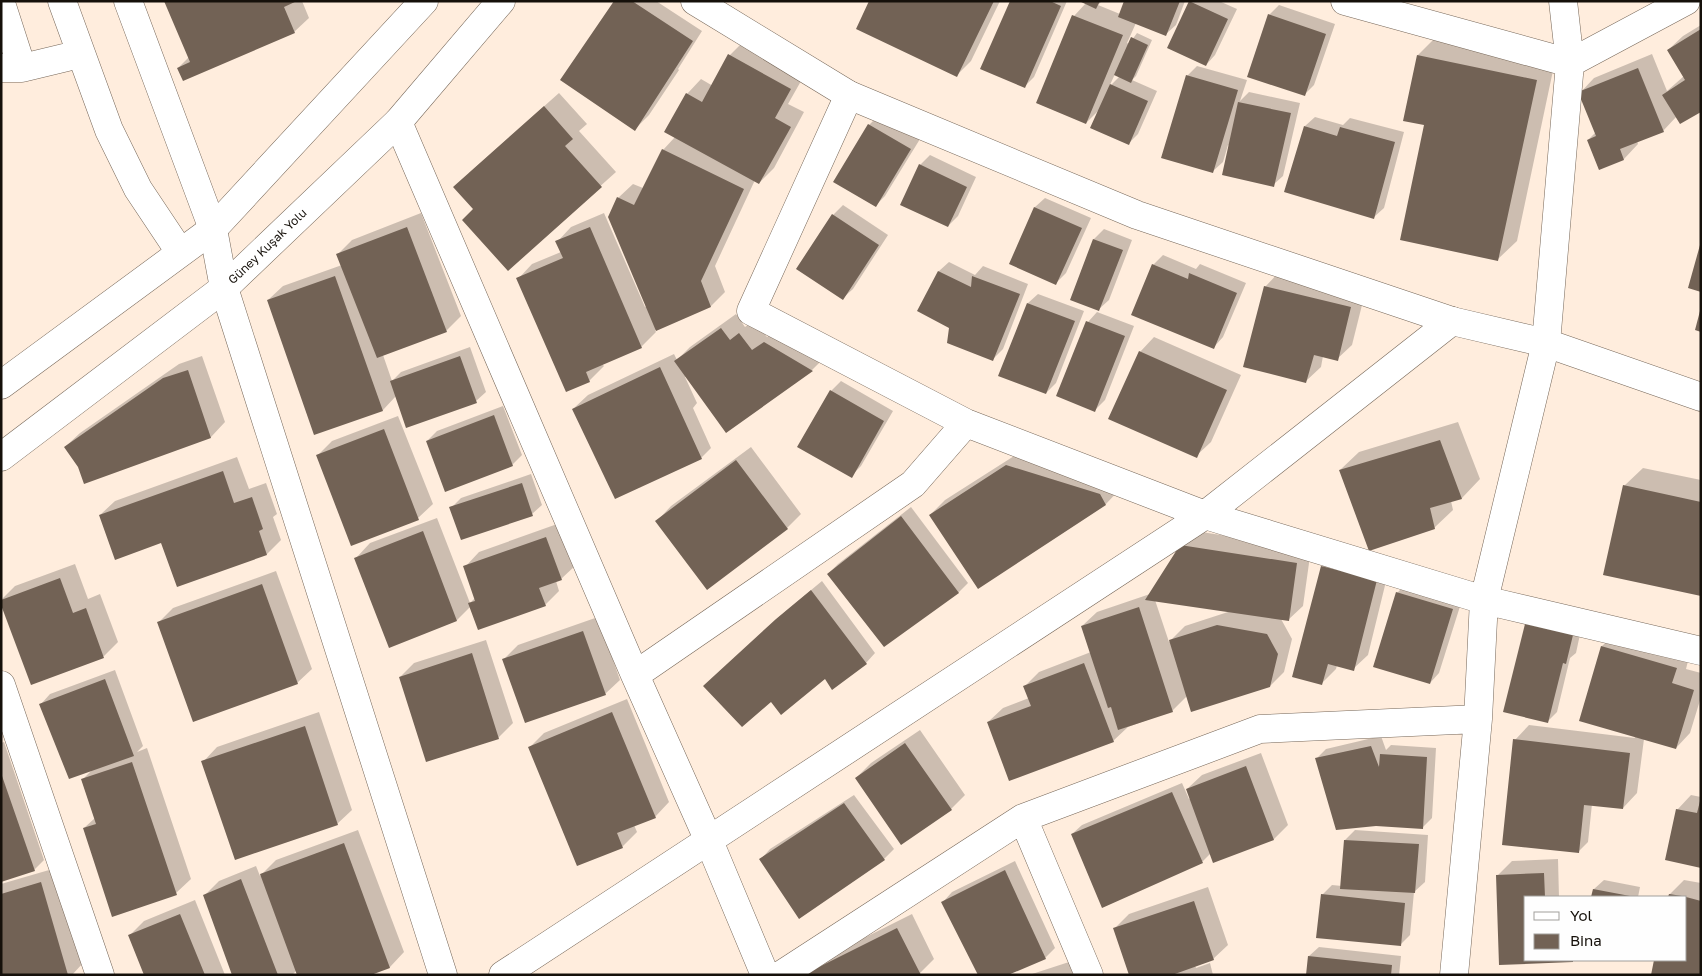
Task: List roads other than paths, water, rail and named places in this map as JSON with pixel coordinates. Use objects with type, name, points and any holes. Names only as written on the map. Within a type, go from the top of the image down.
[{"type":"street","points":[[62,1],[109,130],[138,188],[180,252]]},
{"type":"street","points":[[128,1],[213,229],[224,288],[443,975]]},
{"type":"street","points":[[1,385],[213,229],[424,1]]},
{"type":"street","name":"Güney Kuşak Yolu","points":[[1,457],[224,288],[398,122],[501,1]]},
{"type":"street","points":[[695,1],[849,95],[1137,215],[1452,321],[1546,343],[1701,397]]},
{"type":"street","points":[[1345,1],[1570,63],[1686,1]]},
{"type":"street","points":[[1454,975],[1478,719],[1484,600],[1546,343],[1570,63],[1563,1]]},
{"type":"street","points":[[1,3],[12,68],[80,54]]},
{"type":"street","points":[[849,95],[751,311],[966,422],[1205,515],[1484,600],[1701,651]]},
{"type":"street","points":[[398,122],[635,675],[709,841],[765,975]]},
{"type":"street","points":[[503,975],[1205,515],[1452,321]]},
{"type":"street","points":[[635,675],[913,484],[966,422]]},
{"type":"street","points":[[1,685],[100,975]]},
{"type":"street","points":[[781,975],[1023,818],[1260,729],[1478,719]]},
{"type":"street","points":[[1023,818],[1089,975]]}]
